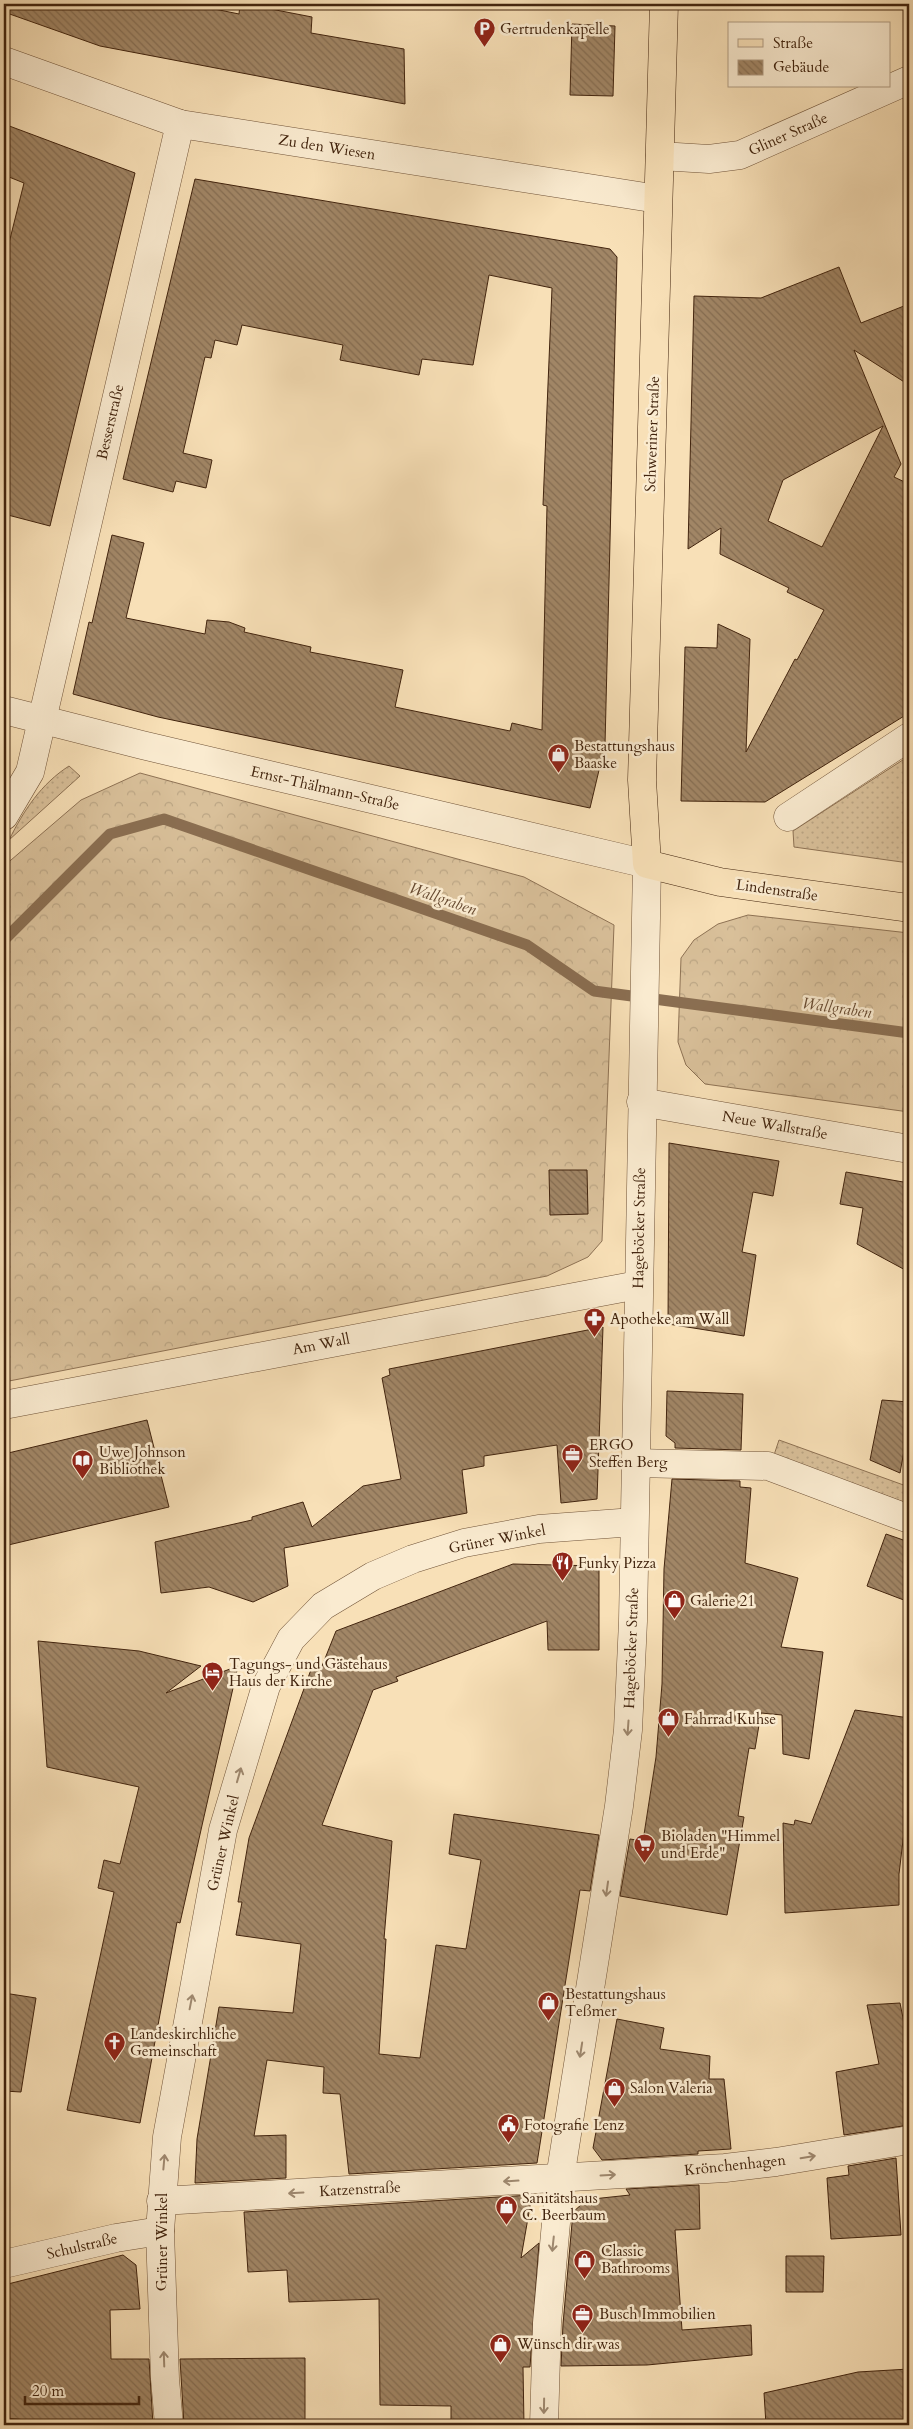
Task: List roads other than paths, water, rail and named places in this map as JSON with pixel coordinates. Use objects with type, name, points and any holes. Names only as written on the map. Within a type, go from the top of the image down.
[{"type":"main road","name":"Schweriner Straße","points":[[647,864],[642,780],[664,4]]},
{"type":"main road","name":"Lindenstraße","points":[[647,864],[720,882],[909,908]]},
{"type":"street","name":"Zu den Wiesen","points":[[4,61],[180,124],[658,198]]},
{"type":"street","name":"Gliner Straße","points":[[660,156],[709,159],[740,156],[909,80]]},
{"type":"street","name":"Besserstraße","points":[[4,816],[30,772],[40,720],[180,124]]},
{"type":"street","name":"Ernst-Thälmann-Straße","points":[[4,710],[647,864]]},
{"type":"street","points":[[788,817],[909,738]]},
{"type":"street","name":"Hageböcker Straße","points":[[544,2425],[547,2323],[560,2178],[604,1908],[628,1730],[633,1621],[647,864]]},
{"type":"street","name":"Neue Wallstraße","points":[[642,1102],[909,1149]]},
{"type":"street","name":"Am Wall","points":[[4,1405],[638,1285]]},
{"type":"street","points":[[635,1464],[768,1466],[909,1519]]},
{"type":"street","name":"Grüner Winkel","points":[[169,2425],[165,2380],[160,2231],[161,2201],[171,2112],[223,1830],[266,1686],[291,1638],[323,1606],[373,1576],[413,1559],[464,1544],[539,1529],[634,1522]]},
{"type":"street","name":"Krönchenhagen","points":[[560,2178],[725,2168],[776,2162],[909,2140]]},
{"type":"street","name":"Katzenstraße","points":[[161,2201],[560,2178]]},
{"type":"street","name":"Schulstraße","points":[[4,2264],[116,2238],[160,2231]]},
{"type":"waterway","name":"Wallgraben","points":[[4,940],[110,834],[164,819],[527,945],[594,991],[909,1033]]},
{"type":"place","name":"Gertrudenkapelle","points":[[484,48]]},
{"type":"place","name":"Bestattungshaus Baaske","points":[[558,774]]},
{"type":"place","name":"Apotheke am Wall","points":[[594,1338]]},
{"type":"place","name":"ERGO Steffen Berg","points":[[573,1473]]},
{"type":"place","name":"Uwe Johnson Bibliothek","points":[[83,1480]]},
{"type":"place","name":"Funky Pizza","points":[[562,1582]]},
{"type":"place","name":"Galerie 21","points":[[674,1620]]},
{"type":"place","name":"Tagungs- und Gästehaus Haus der Kirche","points":[[213,1692]]},
{"type":"place","name":"Fahrrad Kuhse","points":[[668,1738]]},
{"type":"place","name":"Bioladen \"Himmel und Erde\"","points":[[645,1864]]},
{"type":"place","name":"Bestattungshaus Teßmer","points":[[549,2022]]},
{"type":"place","name":"Landeskirchliche Gemeinschaft","points":[[114,2062]]},
{"type":"place","name":"Salon Valeria","points":[[614,2107]]},
{"type":"place","name":"Fotografie Lenz","points":[[508,2144]]},
{"type":"place","name":"Sanitätshaus C. Beerbaum","points":[[506,2226]]},
{"type":"place","name":"Classic Bathrooms","points":[[585,2279]]},
{"type":"place","name":"Busch Immobilien","points":[[583,2333]]},
{"type":"place","name":"Wünsch dir was","points":[[501,2363]]}]
